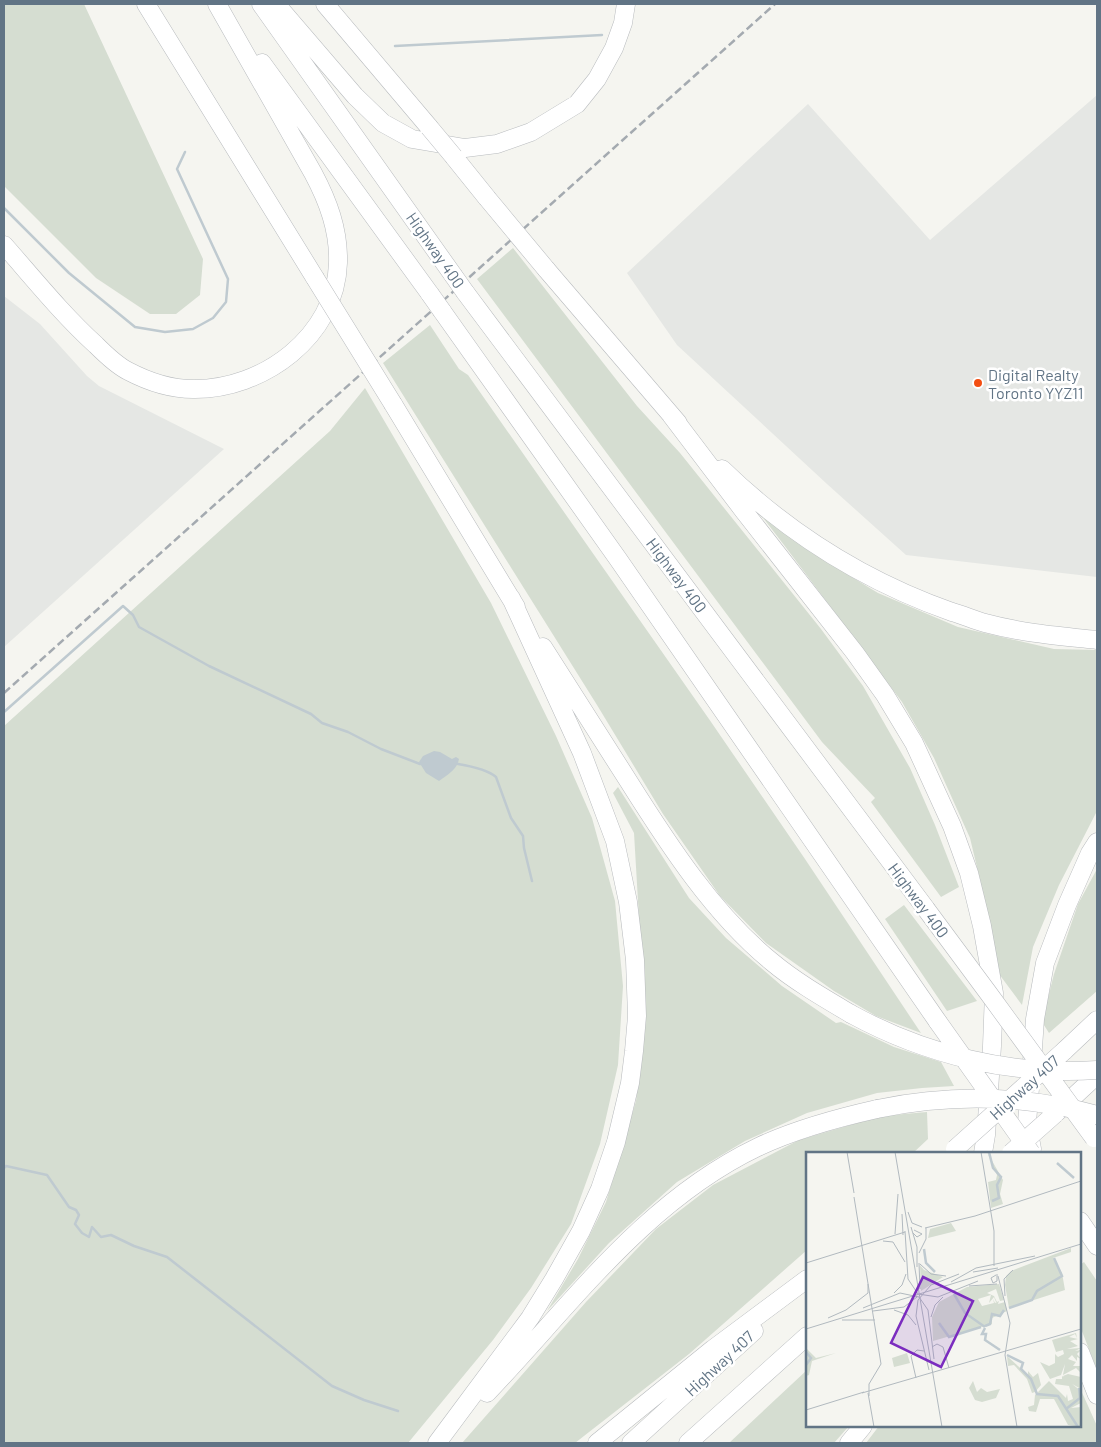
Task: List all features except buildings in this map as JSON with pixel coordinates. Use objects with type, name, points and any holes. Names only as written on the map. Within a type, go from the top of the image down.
[{"type":"highway","points":[[146,4],[511,598],[562,675],[655,824],[713,902],[742,934],[772,962],[810,990],[870,1024],[907,1040],[974,1060],[1011,1067],[1052,1070],[1097,1070]]},
{"type":"highway","points":[[4,245],[70,321],[102,351],[127,371],[160,384],[192,389],[213,388],[238,383],[265,372],[290,356],[310,336],[326,311],[336,280],[338,250],[333,220],[313,173],[219,4]]},
{"type":"highway","name":"Highway 400","points":[[219,4],[430,294],[618,559],[938,1022],[1031,1152]]},
{"type":"highway","name":"Highway 400","points":[[261,4],[466,292],[926,909],[1096,1141]]},
{"type":"highway","points":[[276,4],[355,96],[384,123],[412,138],[465,148],[497,144],[531,132],[577,104],[597,79],[614,48],[623,23],[626,4]]},
{"type":"highway","points":[[325,4],[670,415],[707,455],[747,493],[784,523],[825,552],[874,579],[926,602],[984,623],[1040,634],[1097,640]]},
{"type":"highway","points":[[670,415],[885,694],[914,743],[952,826],[969,873],[978,908],[994,993],[986,1135],[982,1152]]},
{"type":"highway","points":[[438,1443],[530,1318],[580,1231],[600,1189],[616,1142],[630,1084],[634,1051],[637,1016],[635,960],[628,902],[614,841],[582,753],[511,598]]},
{"type":"highway","points":[[1032,1152],[1027,1122],[1034,1020],[1045,963],[1067,905],[1090,853],[1097,842]]},
{"type":"highway","name":"Highway 407","points":[[953,1151],[1097,1020]]},
{"type":"highway","points":[[1011,1152],[1097,1075]]},
{"type":"highway","points":[[438,1443],[509,1370],[620,1247],[652,1218],[684,1193],[718,1169],[758,1147],[790,1133],[824,1122],[899,1104],[937,1100],[998,1099],[1053,1105],[1097,1115]]},
{"type":"highway","points":[[1081,1222],[1097,1246]]},
{"type":"highway","points":[[597,1443],[713,1350],[806,1281]]},
{"type":"highway","name":"Highway 407","points":[[631,1443],[806,1281]]},
{"type":"highway","points":[[688,1443],[806,1337]]},
{"type":"highway","points":[[1081,1355],[1097,1395]]},
{"type":"highway","points":[[698,1443],[744,1392]]},
{"type":"highway","points":[[849,1443],[862,1427]]},
{"type":"shaded area","points":[[4,4],[84,4],[203,259],[200,295],[176,314],[150,314],[96,278],[4,186]]},
{"type":"shaded area","points":[[1097,95],[1097,577],[906,555],[677,345],[627,273],[808,104],[930,240]]},
{"type":"shaded area","points":[[513,248],[637,406],[680,453],[821,629],[863,686],[910,768],[959,887],[941,897],[871,802],[875,798],[822,742],[477,279]]},
{"type":"shaded area","points":[[4,296],[40,324],[87,376],[99,386],[224,449],[4,647]]},
{"type":"shaded area","points":[[430,325],[459,369],[468,375],[709,719],[921,1033],[876,1016],[834,991],[766,943],[720,896],[663,814],[383,363]]},
{"type":"shaded area","points":[[365,388],[491,603],[556,736],[592,818],[615,901],[623,986],[618,1065],[600,1144],[571,1224],[531,1288],[493,1340],[408,1443],[4,1443],[4,726],[330,431]]},
{"type":"shaded area","points":[[753,505],[772,523],[809,551],[878,593],[958,627],[1054,649],[1097,650],[1097,811],[1059,885],[1033,947],[1022,1005],[999,974],[991,926],[970,838],[934,758],[902,702]]},
{"type":"shaded area","points":[[434,751],[440,752],[452,759],[456,757],[459,759],[454,769],[439,781],[426,773],[419,762],[423,756]]},
{"type":"shaded area","points":[[618,787],[689,898],[726,938],[782,986],[836,1023],[841,1022],[894,1047],[941,1062],[954,1086],[877,1093],[807,1113],[745,1141],[677,1182],[609,1243],[547,1311],[578,1259],[606,1202],[636,1101],[645,1020],[634,833],[613,793]]},
{"type":"shaded area","points":[[1097,869],[1097,991],[1049,1033],[1042,1022],[1054,974],[1078,904]]},
{"type":"shaded area","points":[[904,905],[977,1001],[947,1011],[885,919]]},
{"type":"shaded area","points":[[927,1112],[928,1139],[914,1152],[806,1152],[806,1251],[689,1354],[575,1443],[462,1443],[586,1302],[656,1229],[713,1185],[799,1140],[881,1116]]},
{"type":"shaded area","points":[[1084,1262],[1097,1281],[1097,1370],[1081,1329],[1081,1264]]},
{"type":"shaded area","points":[[806,1371],[806,1427],[848,1427],[834,1443],[729,1443]]},
{"type":"shaded area","points":[[1081,1390],[1097,1426],[1097,1443],[866,1443],[878,1427],[1081,1427]]},
{"type":"waterway","points":[[395,46],[602,35]]},
{"type":"waterway","points":[[4,208],[69,273],[135,327],[165,332],[193,329],[213,318],[226,302],[228,279],[177,169],[185,152]]},
{"type":"waterway","points":[[4,712],[123,606],[133,615],[139,627],[209,666],[311,714],[322,723],[348,732],[381,749],[420,764]]},
{"type":"waterway","points":[[458,764],[483,770],[496,777],[511,818],[523,836],[532,881]]},
{"type":"waterway","points":[[4,1168],[6,1166],[47,1175],[69,1207],[76,1210],[79,1215],[75,1224],[82,1233],[89,1237],[92,1227],[101,1237],[111,1235],[134,1246],[167,1257],[332,1386],[364,1400],[398,1411]]},
{"type":"railway","points":[[4,693],[775,4]]},
{"type":"place","name":"Digital Realty Toronto YYZ11","points":[[978,383]]}]
